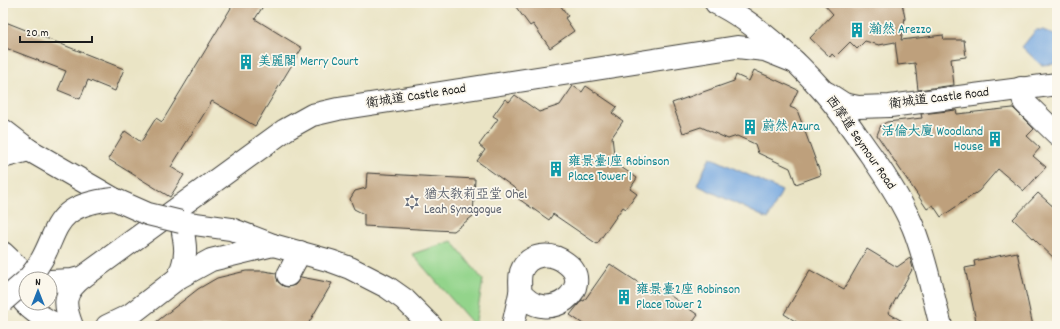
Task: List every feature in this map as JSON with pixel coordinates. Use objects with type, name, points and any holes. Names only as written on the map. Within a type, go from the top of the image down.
[{"type":"street","name":"西摩道 Seymour Road","points":[[716,3],[749,22],[795,62],[824,91],[863,145],[903,206],[920,246],[941,326]]},
{"type":"street","name":"衛城道 Castle Road","points":[[72,326],[66,306],[66,298],[73,287],[83,277],[286,130],[312,116],[345,108],[737,47],[765,50],[795,62]]},
{"type":"street","name":"衛城道 Castle Road","points":[[824,91],[844,104],[858,107],[890,106],[1057,84]]},
{"type":"street","points":[[1021,88],[1024,102],[1057,134]]},
{"type":"street","points":[[3,130],[29,150],[114,199],[148,214],[181,222],[231,229],[273,245],[331,261],[369,277],[404,299],[431,326]]},
{"type":"street","points":[[3,157],[29,150]]},
{"type":"street","points":[[34,271],[39,264],[57,225],[63,218],[84,204],[114,199]]},
{"type":"street","points":[[178,278],[185,262],[185,243],[181,222]]},
{"type":"street","points":[[107,326],[130,315],[178,278],[211,260],[273,245]]},
{"type":"street","points":[[288,275],[300,252]]},
{"type":"street","points":[[3,253],[23,271]]},
{"type":"street","points":[[512,326],[520,292],[519,281],[522,270],[529,261],[538,256],[550,255],[560,258],[569,265],[574,274],[576,285],[573,296],[566,305],[556,310],[544,321],[534,308],[525,302],[520,292]]},
{"type":"street","points":[[3,265],[16,294],[23,303],[32,311],[60,326]]},
{"type":"street","name":"衛城道 Castle Road","points":[[58,281],[72,280],[83,277]]},
{"type":"street","points":[[3,300],[18,288]]},
{"type":"green space","points":[[452,241],[483,280],[475,326],[412,254]]},
{"type":"water","points":[[1036,30],[1043,30],[1057,36],[1057,64],[1041,65],[1022,47]]},
{"type":"water","points":[[710,157],[782,191],[768,219],[697,185]]},
{"type":"building","points":[[234,3],[265,3],[255,19],[302,48],[255,126],[212,101],[171,167],[184,175],[170,197],[108,159],[125,131],[141,142],[156,118],[162,122]]},
{"type":"building","points":[[513,3],[562,3],[560,5],[568,16],[565,18],[574,31],[550,48],[533,24],[530,26]]},
{"type":"building","points":[[823,3],[902,3],[905,18],[901,40],[943,35],[944,40],[964,40],[966,57],[951,59],[954,85],[918,90],[915,63],[898,65],[895,42],[879,45],[865,41],[857,49],[850,42],[835,57],[832,54],[830,57],[810,38],[833,14]]},
{"type":"building","points":[[3,21],[124,69],[115,91],[88,80],[80,99],[58,90],[66,71],[3,47]]},
{"type":"building","name":"蔚然 Azura","points":[[754,70],[798,90],[790,107],[797,110],[821,175],[796,184],[790,168],[758,153],[755,144],[737,136],[728,139],[701,127],[683,133],[672,103],[734,81],[736,75],[749,81]]},
{"type":"building","name":"雍景臺1座 Robinson Place Tower 1","points":[[573,86],[582,92],[586,86],[617,107],[612,113],[623,121],[612,137],[615,163],[637,178],[630,189],[637,194],[626,209],[623,207],[597,244],[553,214],[549,220],[516,197],[520,192],[477,161],[485,150],[479,145],[498,119],[493,116],[505,99],[509,102],[515,95],[539,112],[560,105]]},
{"type":"building","points":[[1013,108],[1034,129],[1027,136],[1040,148],[1033,156],[1046,167],[1024,191],[998,169],[979,191],[941,217],[933,205],[927,209],[877,135],[881,125],[887,122],[922,118],[921,114],[956,110],[957,114]]},
{"type":"building","name":"猶太教莉亞堂 Ohel Leah Synagogue","points":[[367,173],[475,179],[473,216],[454,231],[364,226],[364,214],[354,209],[350,199],[355,191],[366,188]]},
{"type":"building","points":[[1038,193],[1057,210],[1057,261],[1013,219]]},
{"type":"building","points":[[867,249],[897,267],[910,258],[913,268],[888,313],[911,326],[803,326],[784,314],[810,270],[844,289]]},
{"type":"building","points":[[1017,252],[1033,326],[977,326],[965,268],[975,266],[974,261]]},
{"type":"building","name":"雍景臺2座 Robinson Place Tower 2","points":[[610,264],[654,293],[658,287],[698,315],[690,326],[586,326],[570,315],[582,300],[584,301]]},
{"type":"building","points":[[246,271],[276,273],[278,282],[283,286],[288,287],[295,285],[301,277],[332,283],[307,326],[151,326],[198,289],[217,278]]},
{"type":"place","name":"瀚然 Arezzo","points":[[857,30]]},
{"type":"place","name":"美麗閣 Merry Court","points":[[246,62]]},
{"type":"place","name":"蔚然 Azura","points":[[750,127]]},
{"type":"place","name":"活倫大廈 Woodland House","points":[[995,139]]},
{"type":"place","name":"雍景臺1座 Robinson Place Tower 1","points":[[556,169]]},
{"type":"place","name":"猶太教莉亞堂 Ohel Leah Synagogue","points":[[412,202]]},
{"type":"place","name":"雍景臺2座 Robinson Place Tower 2","points":[[624,297]]}]
